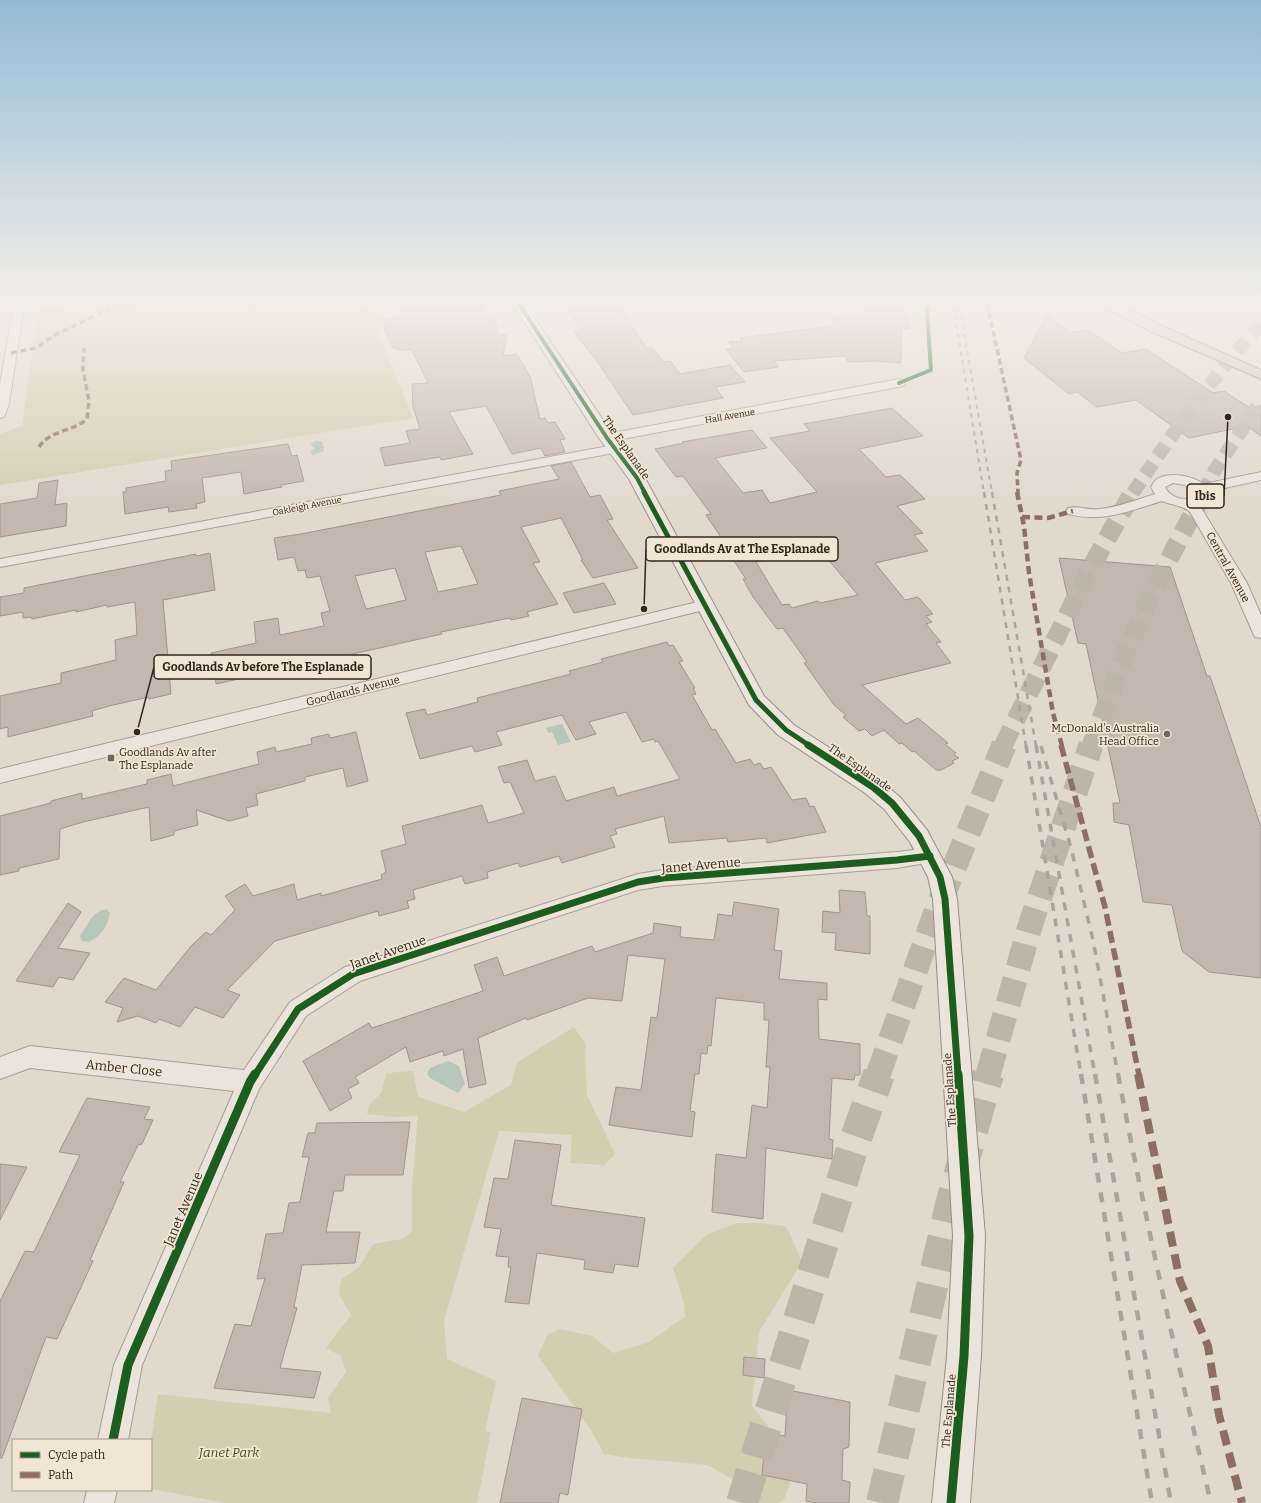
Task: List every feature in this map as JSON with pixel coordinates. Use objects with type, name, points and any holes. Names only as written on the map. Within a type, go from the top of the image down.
[{"type":"highway","points":[[1246,368],[1261,375]]},
{"type":"main road","name":"The Esplanade","points":[[561,368],[610,443],[637,478],[750,691],[766,711],[786,730],[874,787],[906,819],[920,836],[940,877],[945,900],[958,1064],[969,1236],[964,1356],[951,1503]]},
{"type":"street","points":[[0,414],[8,368]]},
{"type":"street","name":"Hall Avenue","points":[[610,443],[899,383]]},
{"type":"street","name":"Oakleigh Avenue","points":[[0,564],[610,443]]},
{"type":"street","points":[[1202,489],[1261,476]]},
{"type":"street","points":[[1166,480],[1186,481],[1202,489],[1205,493],[1205,499],[1201,502],[1190,504],[1176,502],[1163,496],[1158,488],[1161,482],[1166,480]]},
{"type":"street","points":[[1073,511],[1098,514],[1119,510],[1163,496]]},
{"type":"street","name":"Central Avenue","points":[[1190,504],[1196,510],[1239,583],[1261,633]]},
{"type":"street","name":"Goodlands Avenue","points":[[0,776],[706,606]]},
{"type":"street","name":"Janet Avenue","points":[[112,1439],[128,1365],[250,1082],[298,1009],[353,974],[638,882],[663,878],[897,860],[930,856]]},
{"type":"street","name":"Amber Close","points":[[0,1068],[30,1057],[250,1082]]},
{"type":"street","points":[[99,1503],[102,1491]]},
{"type":"green space","points":[[30,368],[393,368],[413,418],[0,485],[0,434],[22,426]]},
{"type":"green space","name":"Janet Park","points":[[574,1027],[585,1043],[587,1095],[615,1154],[604,1165],[570,1163],[572,1135],[499,1131],[444,1321],[447,1359],[496,1381],[485,1431],[491,1432],[477,1503],[226,1503],[152,1489],[151,1439],[158,1394],[331,1413],[328,1398],[346,1372],[341,1356],[326,1348],[351,1315],[339,1294],[341,1280],[360,1266],[373,1244],[402,1239],[412,1231],[412,1188],[418,1116],[394,1117],[367,1114],[369,1105],[381,1093],[387,1073],[413,1071],[418,1097],[464,1112],[511,1085],[517,1063]]},
{"type":"green space","points":[[736,1223],[760,1223],[786,1226],[802,1262],[759,1332],[752,1406],[776,1436],[791,1480],[784,1500],[778,1503],[754,1503],[736,1481],[707,1465],[630,1458],[604,1454],[591,1430],[538,1356],[547,1335],[560,1329],[592,1336],[613,1353],[647,1343],[685,1317],[684,1303],[673,1268],[706,1235]]},
{"type":"shaded area","points":[[316,441],[322,441],[324,451],[313,455],[310,452],[315,448],[310,444]]},
{"type":"shaded area","points":[[562,724],[571,742],[558,745],[552,732],[548,733],[546,728]]},
{"type":"shaded area","points":[[106,909],[110,913],[103,930],[93,940],[89,942],[82,941],[80,936],[93,916]]},
{"type":"shaded area","points":[[448,1061],[459,1066],[465,1084],[458,1093],[430,1078],[427,1073],[430,1068]]},
{"type":"building","points":[[421,368],[525,368],[530,377],[540,419],[545,418],[548,423],[555,422],[565,439],[560,440],[565,452],[545,456],[541,448],[512,454],[486,406],[449,412],[473,454],[441,460],[440,457],[385,466],[380,448],[410,443],[406,431],[420,429],[413,407],[412,384],[428,383]]},
{"type":"building","points":[[602,368],[675,368],[680,374],[713,368],[733,368],[745,382],[715,387],[723,398],[633,415]]},
{"type":"building","points":[[741,368],[771,368],[744,372]]},
{"type":"building","points":[[1037,368],[1175,368],[1213,393],[1224,391],[1250,408],[1261,405],[1261,436],[1247,426],[1189,438],[1136,400],[1097,407],[1077,392],[1069,394]]},
{"type":"building","points":[[892,408],[923,436],[859,449],[886,477],[900,475],[925,499],[897,506],[923,533],[914,535],[928,551],[875,563],[905,600],[918,597],[933,614],[926,616],[932,622],[926,624],[941,642],[936,643],[951,663],[862,685],[906,724],[918,718],[948,743],[945,744],[956,753],[954,755],[959,758],[952,761],[954,763],[941,770],[936,770],[914,751],[912,752],[902,743],[899,744],[884,730],[872,736],[865,729],[859,731],[843,717],[846,715],[834,705],[804,663],[807,662],[783,628],[777,629],[753,597],[743,579],[746,579],[728,552],[731,552],[706,515],[711,514],[683,476],[676,477],[655,449],[684,443],[682,442],[752,430],[767,448],[715,458],[743,493],[762,490],[770,503],[817,492],[770,438],[810,431],[804,424]],"holes":[[[807,542],[820,558],[826,557],[858,595],[820,603],[818,601],[792,608],[789,604],[782,605],[756,562],[772,559],[766,551]]]},
{"type":"building","points":[[288,444],[292,456],[297,455],[304,481],[281,485],[282,487],[244,494],[241,472],[202,478],[205,502],[196,504],[197,508],[169,512],[168,507],[125,514],[123,492],[126,492],[126,488],[166,481],[165,471],[172,470],[171,461]]},
{"type":"building","points":[[571,462],[590,497],[600,495],[613,519],[607,520],[638,568],[593,578],[581,560],[583,560],[561,518],[521,527],[540,562],[533,563],[558,604],[527,612],[529,616],[511,620],[510,618],[441,632],[442,634],[317,662],[317,659],[255,673],[256,675],[216,684],[211,653],[256,643],[254,622],[278,618],[280,635],[324,626],[321,613],[330,611],[320,576],[307,578],[305,570],[298,571],[294,557],[278,560],[274,538],[501,495],[499,491],[559,479],[551,466]],"holes":[[[461,546],[478,584],[438,592],[425,552]],[[395,568],[406,600],[366,609],[355,576]]]},
{"type":"building","points":[[58,480],[55,505],[67,503],[66,526],[0,537],[0,504],[37,498],[39,483]]},
{"type":"building","points":[[210,553],[215,590],[163,600],[171,694],[149,699],[149,697],[109,706],[92,711],[93,716],[8,737],[8,727],[0,729],[0,696],[61,683],[61,673],[116,660],[115,640],[137,635],[135,602],[107,607],[107,605],[76,612],[76,610],[32,619],[31,617],[23,618],[23,612],[0,616],[0,597],[24,593],[24,588],[196,554],[196,556]]},
{"type":"building","points":[[1059,558],[1170,567],[1207,676],[1210,676],[1261,827],[1261,978],[1209,972],[1182,951],[1172,905],[1143,902],[1129,825],[1114,822],[1113,803],[1120,803],[1086,644],[1078,643]]},
{"type":"building","points":[[604,583],[616,604],[574,613],[563,593]]},
{"type":"building","points":[[667,642],[669,646],[673,645],[683,661],[679,662],[695,688],[693,688],[696,694],[692,695],[712,730],[715,729],[736,763],[750,759],[754,765],[760,763],[764,769],[771,767],[792,800],[806,798],[810,807],[814,806],[826,832],[767,843],[766,838],[728,842],[727,838],[669,843],[664,816],[615,829],[617,834],[610,836],[615,847],[562,863],[559,856],[520,867],[518,863],[487,872],[488,878],[465,884],[462,876],[413,890],[415,899],[407,901],[409,908],[379,916],[378,911],[275,941],[227,990],[240,995],[223,1018],[195,1007],[180,1027],[159,1019],[156,1023],[138,1016],[117,1022],[123,1008],[105,1002],[124,978],[156,990],[191,946],[206,932],[211,935],[235,910],[225,896],[245,884],[253,896],[294,884],[297,900],[321,893],[321,896],[382,879],[381,875],[386,872],[381,851],[406,844],[402,826],[482,805],[488,823],[524,813],[510,782],[504,783],[498,767],[527,760],[535,781],[555,776],[566,801],[614,787],[617,796],[680,779],[658,741],[655,742],[654,739],[642,742],[626,712],[589,722],[596,734],[576,740],[562,715],[496,732],[502,745],[475,752],[472,746],[420,759],[406,713],[425,709],[427,715],[478,702],[477,698],[571,674],[569,671],[603,662],[601,659]]},
{"type":"building","points":[[356,732],[368,781],[347,787],[343,768],[305,777],[305,781],[256,794],[258,805],[246,808],[248,816],[229,821],[196,810],[198,825],[174,831],[174,835],[151,841],[149,807],[83,822],[60,829],[59,859],[19,868],[19,871],[0,875],[0,816],[51,803],[51,801],[82,793],[82,799],[147,784],[147,780],[171,774],[173,786],[259,764],[257,752],[275,747],[276,752],[312,744],[311,738],[329,734],[330,738]]},
{"type":"building","points":[[839,890],[865,892],[867,916],[870,916],[870,954],[835,950],[836,933],[822,932],[823,911],[840,913]]},
{"type":"building","points":[[734,902],[779,909],[774,950],[782,951],[779,979],[827,983],[827,1000],[818,999],[819,1039],[860,1044],[860,1075],[855,1075],[854,1080],[832,1078],[829,1139],[833,1140],[832,1159],[766,1148],[763,1219],[712,1212],[716,1154],[746,1158],[752,1105],[767,1108],[770,1067],[766,1067],[769,1020],[764,1020],[764,1003],[716,998],[711,1046],[708,1045],[707,1054],[701,1053],[699,1074],[695,1074],[690,1111],[695,1112],[692,1137],[609,1125],[616,1087],[641,1090],[651,1017],[657,1018],[665,959],[628,955],[622,1001],[588,998],[527,1020],[526,1018],[478,1038],[486,1084],[469,1088],[463,1049],[444,1056],[443,1051],[410,1062],[406,1047],[355,1077],[359,1083],[348,1089],[352,1098],[330,1111],[303,1061],[369,1023],[372,1028],[483,991],[474,965],[497,957],[504,976],[592,946],[595,952],[653,933],[654,923],[681,927],[680,937],[714,940],[718,914],[732,916]]},
{"type":"building","points":[[68,903],[81,912],[58,948],[90,953],[73,980],[59,977],[53,987],[16,981]]},
{"type":"building","points":[[87,1098],[150,1107],[144,1119],[153,1120],[142,1144],[138,1145],[120,1182],[124,1182],[90,1260],[93,1261],[57,1339],[46,1337],[2,1458],[0,1458],[0,1301],[25,1251],[34,1252],[80,1155],[59,1152]]},
{"type":"building","points":[[410,1122],[403,1175],[345,1175],[343,1191],[334,1191],[326,1232],[360,1232],[355,1263],[302,1265],[294,1307],[297,1308],[280,1368],[321,1372],[314,1398],[214,1388],[235,1324],[251,1326],[265,1278],[257,1279],[266,1234],[283,1233],[289,1203],[300,1202],[309,1157],[302,1157],[308,1133],[315,1133],[317,1123]]},
{"type":"building","points":[[515,1140],[561,1145],[551,1205],[645,1218],[638,1267],[615,1264],[613,1273],[584,1269],[585,1260],[537,1253],[529,1304],[505,1302],[511,1267],[508,1267],[509,1257],[496,1256],[501,1229],[484,1227],[494,1178],[508,1179]]},
{"type":"building","points":[[0,1164],[27,1167],[0,1220]]},
{"type":"building","points":[[744,1357],[765,1359],[764,1378],[743,1375]]},
{"type":"building","points":[[788,1390],[850,1402],[849,1447],[843,1449],[842,1480],[850,1482],[849,1503],[816,1503],[806,1501],[807,1484],[762,1475],[766,1433],[785,1436]]},
{"type":"building","points":[[522,1398],[582,1409],[568,1495],[560,1493],[558,1503],[500,1503]]},
{"type":"tunnel","points":[[1133,493],[1163,449],[1223,368]]},
{"type":"tunnel","points":[[1203,493],[1215,470],[1261,401]]},
{"type":"tunnel","points":[[1003,746],[1089,571],[1133,492]]},
{"type":"tunnel","points":[[1091,746],[1122,661],[1152,592],[1204,492]]},
{"type":"tunnel","points":[[878,1075],[936,912],[1004,745]]},
{"type":"tunnel","points":[[988,1075],[1030,926],[1091,745]]},
{"type":"tunnel","points":[[742,1503],[853,1146],[879,1074]]},
{"type":"tunnel","points":[[882,1503],[951,1205],[988,1074]]},
{"type":"railway","points":[[964,368],[984,493]]},
{"type":"railway","points":[[970,368],[992,493]]},
{"type":"railway","points":[[984,492],[1026,746]]},
{"type":"railway","points":[[992,492],[1036,746]]},
{"type":"railway","points":[[1026,745],[1081,1075]]},
{"type":"railway","points":[[1036,745],[1095,1075]]},
{"type":"railway","points":[[1041,746],[1071,848],[1093,940],[1118,1075]]},
{"type":"railway","points":[[1081,1074],[1152,1503]]},
{"type":"railway","points":[[1095,1074],[1171,1503]]},
{"type":"railway","points":[[1118,1074],[1162,1289],[1211,1503]]},
{"type":"marked path","points":[[39,447],[48,437],[76,427],[87,419],[89,401],[83,368]]},
{"type":"marked path","points":[[1001,368],[1021,460],[1017,473],[1017,489],[1024,526],[1029,573],[1053,713],[1105,907],[1180,1281],[1208,1346],[1219,1415],[1242,1503]]},
{"type":"marked path","points":[[1022,517],[1048,518],[1060,516],[1073,511]]},
{"type":"cycle path","points":[[561,368],[607,438],[637,478],[756,700],[786,730],[873,787],[892,803],[919,836],[940,877],[945,899],[969,1236],[964,1356],[951,1503]]},
{"type":"cycle path","points":[[899,383],[931,370],[931,368]]},
{"type":"cycle path","points":[[113,1439],[128,1365],[250,1082],[298,1009],[353,974],[638,882],[663,878],[897,860],[930,856]]},
{"type":"place","name":"Ibis","points":[[1228,417]]},
{"type":"place","name":"Goodlands Av at The Esplanade","points":[[644,609]]},
{"type":"place","name":"Goodlands Av before The Esplanade","points":[[137,732]]},
{"type":"place","name":"McDonald's Australia Head Office","points":[[1167,734]]},
{"type":"place","name":"Goodlands Av after The Esplanade","points":[[111,758]]}]
